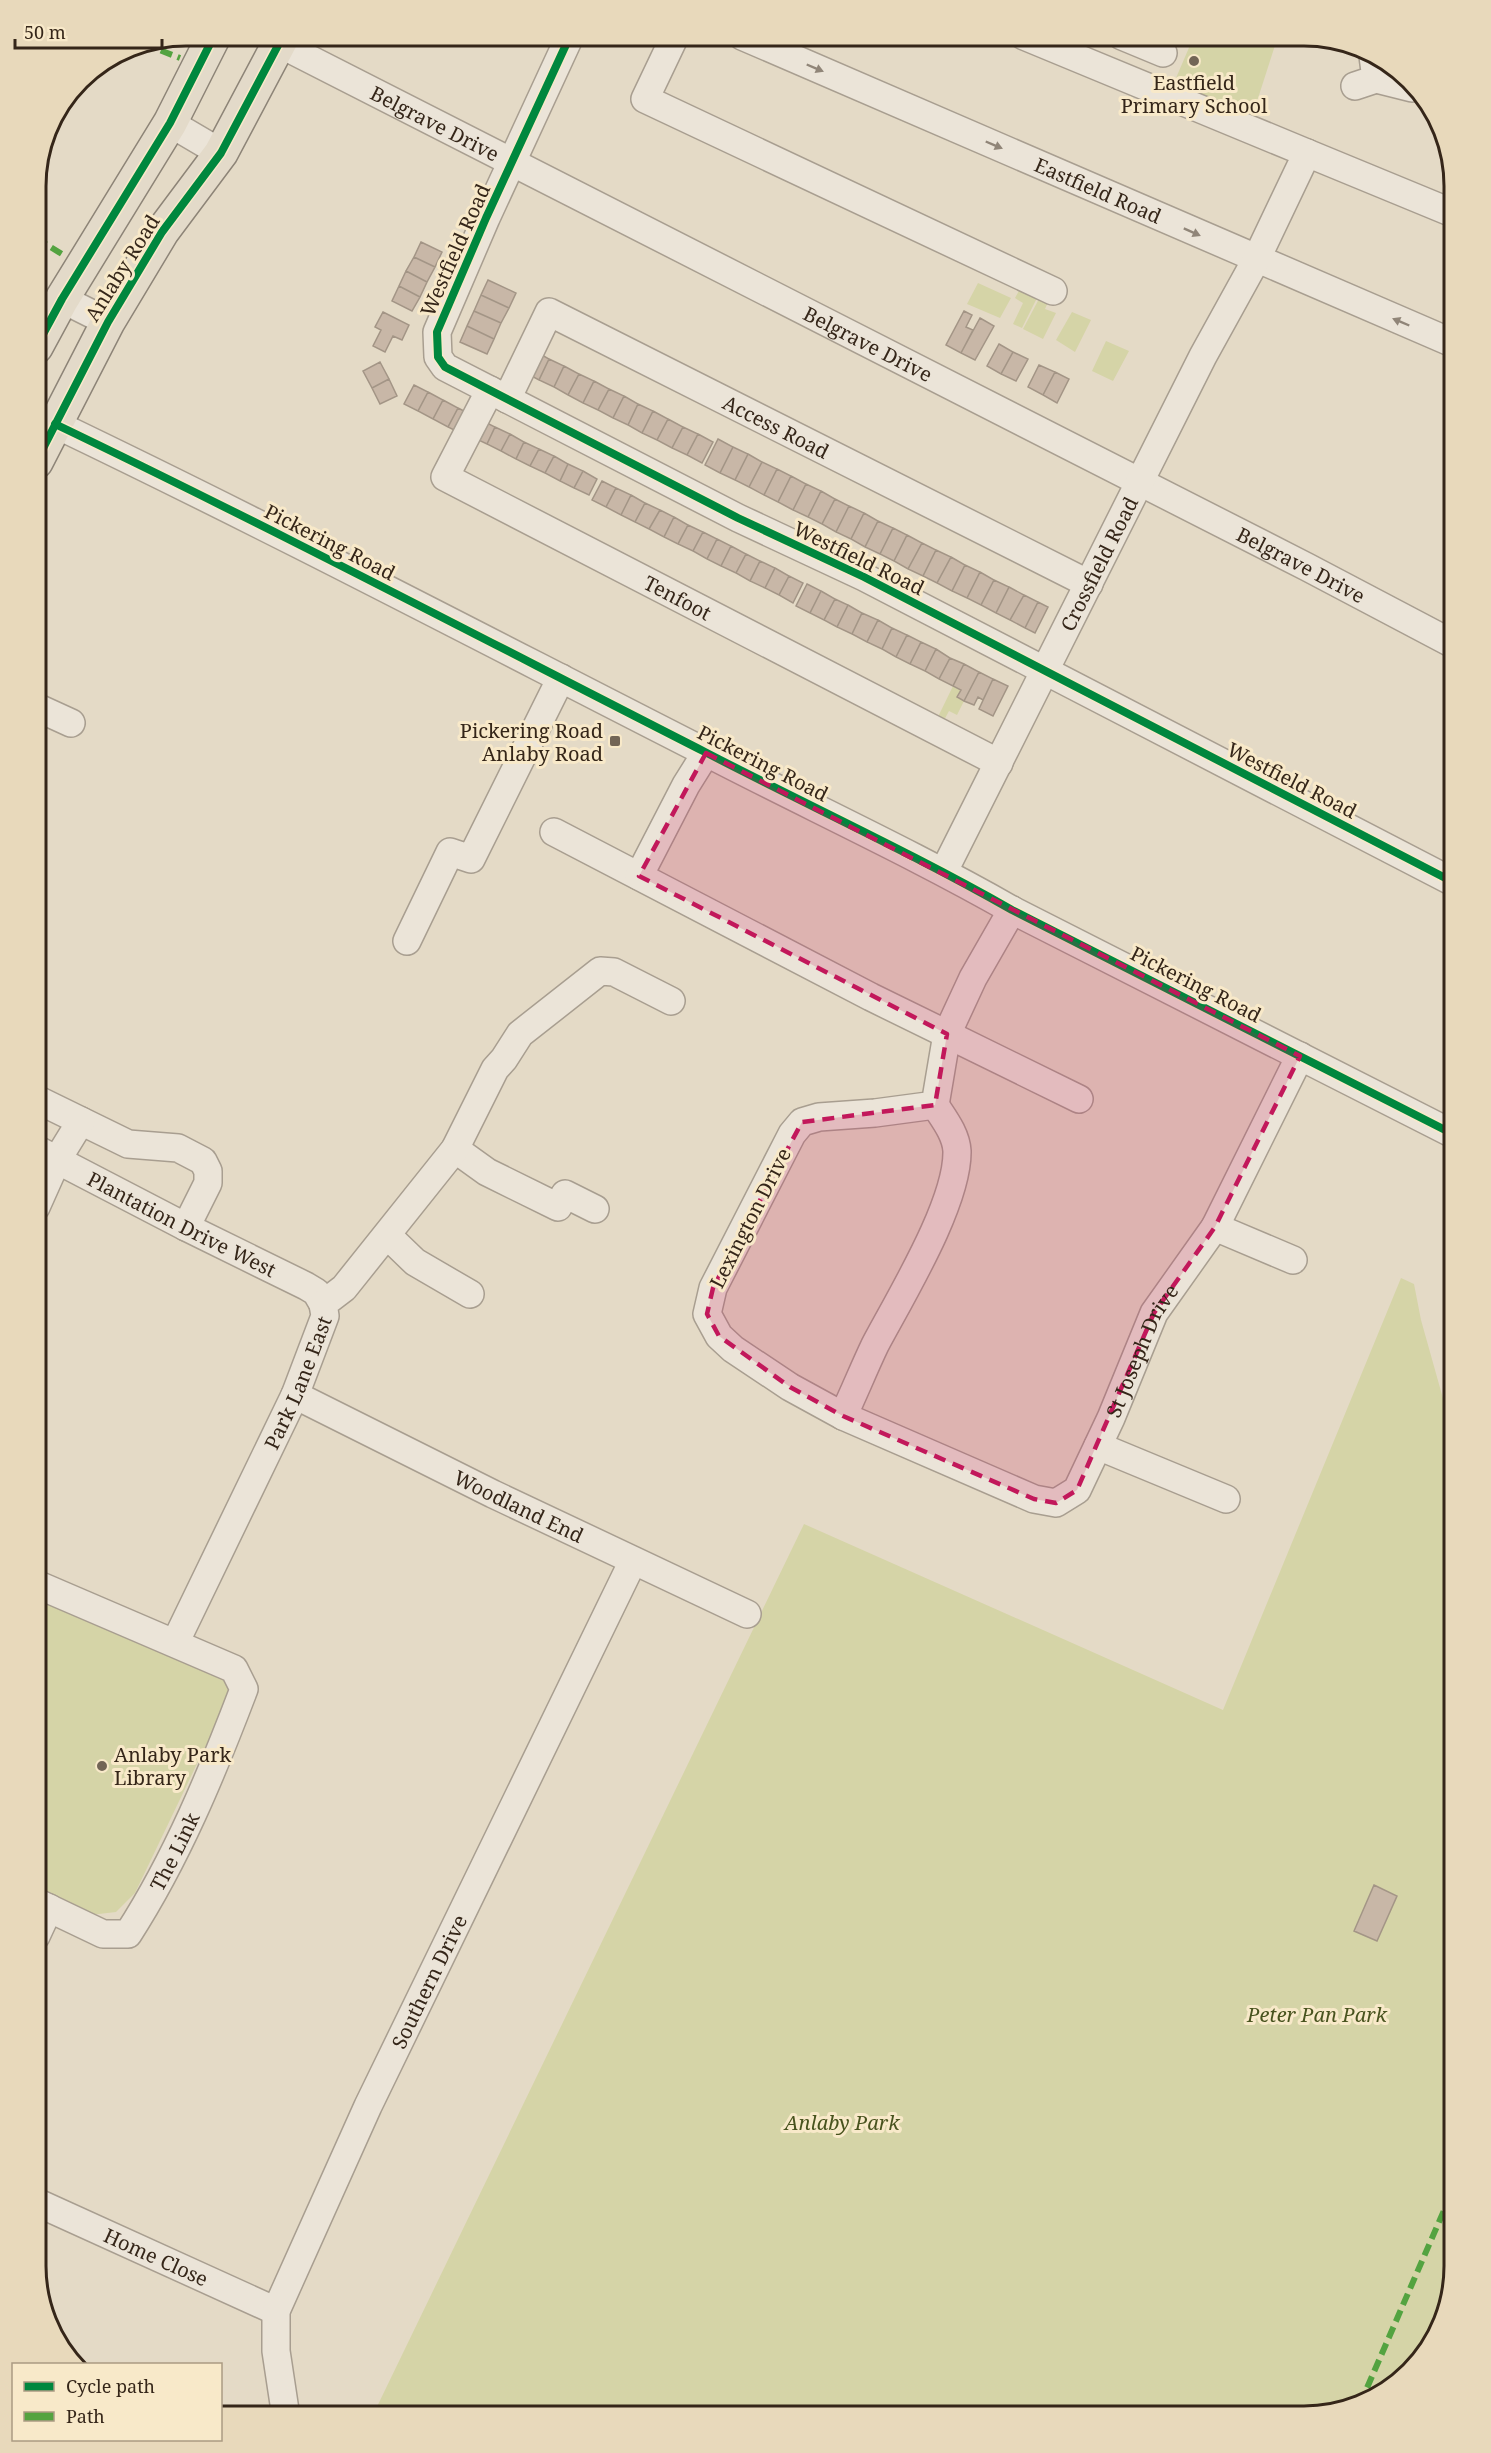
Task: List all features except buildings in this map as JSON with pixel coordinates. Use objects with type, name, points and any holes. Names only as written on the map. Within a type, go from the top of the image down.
[{"type":"main road","name":"Anlaby Road","points":[[47,327],[170,123],[208,47]]},
{"type":"main road","name":"Anlaby Road","points":[[47,440],[108,322],[162,232],[221,153],[277,47]]},
{"type":"street","name":"Belgrave Drive","points":[[294,47],[512,163],[1444,639]]},
{"type":"street","points":[[512,163],[565,47]]},
{"type":"street","points":[[670,47],[645,99],[1053,291]]},
{"type":"street","name":"Eastfield Road","points":[[769,47],[1256,260],[1444,339]]},
{"type":"street","points":[[1051,47],[1444,209]]},
{"type":"street","points":[[1149,47],[1163,53]]},
{"type":"street","points":[[1368,74],[1400,84]]},
{"type":"street","points":[[170,123],[221,153]]},
{"type":"street","points":[[1256,260],[1307,153]]},
{"type":"street","name":"Westfield Road","points":[[512,163],[437,332],[438,357],[445,367],[738,518],[864,577],[1444,877]]},
{"type":"street","name":"Crossfield Road","points":[[944,871],[1203,356],[1256,260]]},
{"type":"street","points":[[62,299],[108,322]]},
{"type":"street","name":"Access Road","points":[[498,395],[549,312],[1089,584]]},
{"type":"street","name":"Tenfoot","points":[[498,395],[445,477],[999,763]]},
{"type":"street","name":"Pickering Road","points":[[55,424],[202,494],[706,753],[944,871],[1012,910],[1444,1129]]},
{"type":"street","points":[[407,941],[450,852],[471,859],[561,678]]},
{"type":"street","points":[[47,712],[71,723]]},
{"type":"street","points":[[639,876],[686,785],[706,753]]},
{"type":"street","points":[[554,832],[947,1034],[1079,1099]]},
{"type":"street","points":[[843,1416],[874,1348],[924,1251],[952,1188],[957,1149],[951,1128],[935,1105],[947,1034],[973,978],[1012,910]]},
{"type":"street","name":"Park Lane East","points":[[175,1643],[295,1395],[325,1316],[323,1304],[344,1288],[455,1149],[495,1069],[520,1034],[600,971],[614,972],[671,1001]]},
{"type":"street","name":"St Joseph Drive","points":[[912,1446],[1034,1499],[1056,1503],[1077,1490],[1154,1313],[1215,1227],[1300,1056]]},
{"type":"street","points":[[47,1104],[128,1144],[178,1148],[203,1161],[208,1171],[208,1183],[186,1227]]},
{"type":"street","name":"Lexington Drive","points":[[912,1446],[843,1416],[790,1388],[719,1336],[706,1314],[713,1288],[792,1134],[802,1122],[819,1117],[935,1105]]},
{"type":"street","points":[[47,1155],[81,1121]]},
{"type":"street","points":[[455,1149],[487,1172],[558,1207],[565,1194],[596,1209]]},
{"type":"street","name":"Plantation Drive West","points":[[47,1155],[306,1286],[316,1292],[323,1304]]},
{"type":"street","points":[[1215,1227],[1293,1260]]},
{"type":"street","points":[[387,1234],[415,1262],[470,1294]]},
{"type":"street","name":"Woodland End","points":[[295,1395],[633,1561],[747,1614]]},
{"type":"street","points":[[1098,1446],[1226,1499]]},
{"type":"street","name":"Southern Drive","points":[[284,2406],[276,2351],[276,2311],[368,2106],[633,1561]]},
{"type":"street","points":[[46,1588],[175,1643]]},
{"type":"street","name":"The Link","points":[[46,1907],[103,1934],[128,1934],[148,1903],[184,1830],[244,1689],[234,1669],[175,1643]]},
{"type":"street","name":"Home Close","points":[[46,2207],[276,2311]]},
{"type":"highlighted area","points":[[706,753],[1300,1056],[1215,1227],[1154,1313],[1077,1490],[1056,1503],[1034,1499],[843,1416],[790,1387],[719,1336],[707,1314],[713,1288],[802,1122],[935,1105],[947,1034],[639,876]]},
{"type":"green space","points":[[1189,47],[1274,47],[1251,120],[1173,85]]},
{"type":"green space","points":[[978,283],[1011,298],[1000,318],[967,304]]},
{"type":"green space","points":[[1021,287],[1038,296],[1022,328],[1013,324],[1023,303],[1015,298]]},
{"type":"green space","points":[[1040,297],[1049,300],[1045,309],[1056,313],[1043,339],[1023,329]]},
{"type":"green space","points":[[1072,312],[1091,320],[1075,352],[1056,340]]},
{"type":"green space","points":[[1106,341],[1129,351],[1113,381],[1092,371]]},
{"type":"green space","points":[[953,686],[961,690],[958,697],[964,701],[957,715],[949,711],[942,724],[936,721]]},
{"type":"green space","name":"Anlaby Park","points":[[1401,1278],[1414,1284],[1421,1320],[1444,1402],[1444,2267],[1440,2303],[1426,2337],[1404,2366],[1390,2378],[1375,2388],[1350,2399],[1332,2404],[1305,2406],[377,2406],[804,1524],[1223,1710]]},
{"type":"green space","points":[[46,1601],[227,1674],[231,1693],[135,1893],[116,1912],[90,1915],[46,1891]]},
{"type":"marked path","points":[[158,49],[180,58]]},
{"type":"marked path","points":[[47,245],[65,256]]},
{"type":"marked path","points":[[1365,2393],[1444,2210]]},
{"type":"cycle path","points":[[47,327],[170,123],[208,47]]},
{"type":"cycle path","points":[[47,441],[108,322],[162,232],[221,153],[277,47]]},
{"type":"cycle path","points":[[565,47],[486,218],[437,332],[438,357],[445,367],[738,518],[864,577],[1444,877]]},
{"type":"cycle path","points":[[55,424],[381,586],[1444,1129]]},
{"type":"place","name":"Eastfield Primary School","points":[[1194,61]]},
{"type":"place","name":"Pickering Road Anlaby Road","points":[[615,741]]},
{"type":"place","name":"Anlaby Park Library","points":[[102,1766]]},
{"type":"park label","name":"Peter Pan Park","points":[[1317,2014]]}]
